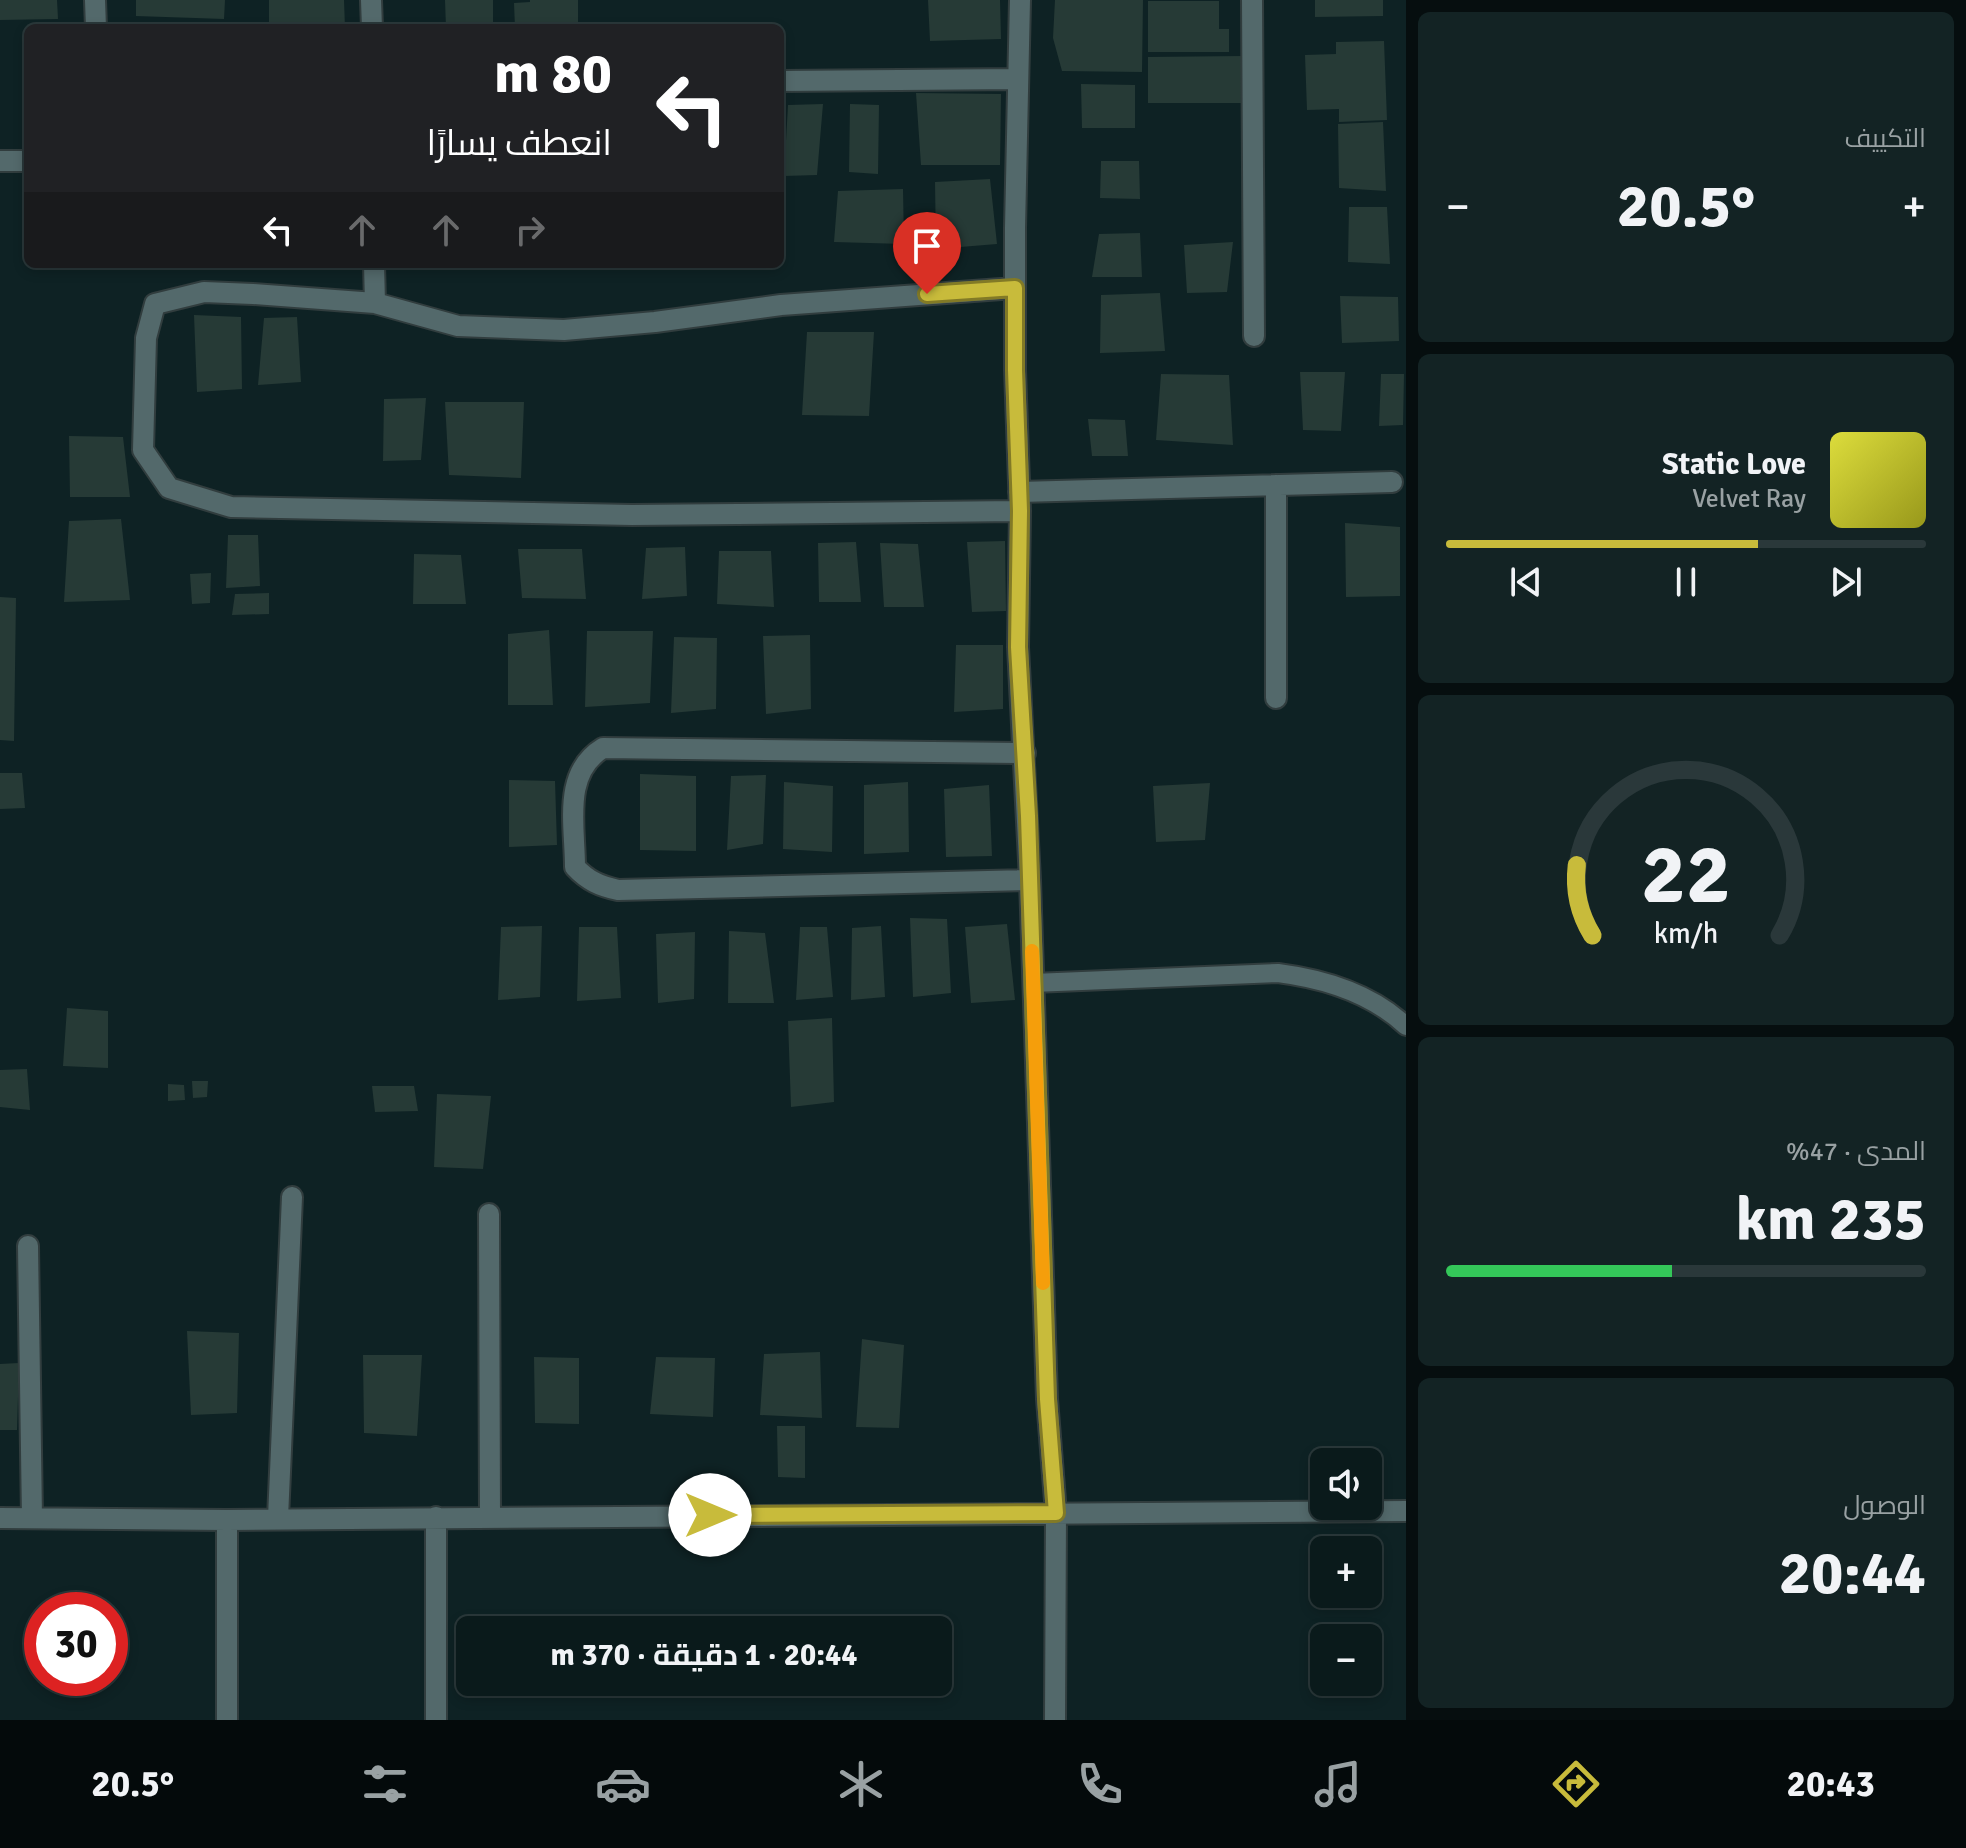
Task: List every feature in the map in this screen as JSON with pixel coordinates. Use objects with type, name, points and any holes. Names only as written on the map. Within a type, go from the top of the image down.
[{"type":"street","points":[[95,0],[96,24]]},
{"type":"street","points":[[371,0],[372,24]]},
{"type":"street","points":[[1020,0],[1015,288],[1020,501],[1018,647],[1030,880],[1047,1399],[1056,1513],[1055,1720]]},
{"type":"street","points":[[1252,0],[1254,336]]},
{"type":"street","points":[[784,81],[1018,79]]},
{"type":"street","points":[[0,161],[24,161]]},
{"type":"street","points":[[374,268],[375,303]]},
{"type":"street","points":[[1015,288],[781,305],[655,322],[564,330],[458,326],[375,303],[204,292],[155,304],[146,338],[143,450],[169,488],[231,507],[632,515],[1020,501],[1276,485],[1392,482]]},
{"type":"street","points":[[1276,485],[1276,698]]},
{"type":"street","points":[[1025,753],[603,748],[581,767],[574,788],[575,867],[593,882],[618,890],[1030,880]]},
{"type":"street","points":[[278,1518],[292,1197]]},
{"type":"street","points":[[489,1214],[490,1516]]},
{"type":"street","points":[[28,1246],[32,1518]]},
{"type":"street","points":[[0,1518],[227,1520],[1406,1511]]},
{"type":"street","points":[[436,1517],[436,1720]]},
{"type":"street","points":[[227,1520],[227,1720]]},
{"type":"lane","points":[[1033,983],[1278,973],[1313,977],[1351,991],[1394,1015],[1406,1026]]},
{"type":"building","points":[[0,0],[57,0],[58,19],[0,20]]},
{"type":"building","points":[[136,0],[225,0],[224,19],[136,16]]},
{"type":"building","points":[[269,0],[344,0],[345,24],[269,24]]},
{"type":"building","points":[[445,0],[493,0],[493,24],[446,24]]},
{"type":"building","points":[[578,0],[578,24],[515,24],[514,3]]},
{"type":"building","points":[[928,0],[1000,0],[1001,39],[930,41]]},
{"type":"building","points":[[1055,0],[1143,0],[1142,72],[1062,71],[1053,38]]},
{"type":"building","points":[[1315,0],[1383,0],[1383,16],[1315,17]]},
{"type":"building","points":[[1148,1],[1219,1],[1219,29],[1229,29],[1229,52],[1148,52]]},
{"type":"building","points":[[1384,41],[1387,120],[1339,122],[1339,109],[1307,110],[1305,55],[1336,54],[1336,42]]},
{"type":"building","points":[[1243,56],[1243,103],[1148,103],[1148,57]]},
{"type":"building","points":[[1081,84],[1135,85],[1135,128],[1082,128]]},
{"type":"building","points":[[916,93],[1001,94],[1000,165],[921,165]]},
{"type":"building","points":[[823,104],[817,175],[784,176],[788,105]]},
{"type":"building","points":[[850,104],[879,105],[878,174],[849,172]]},
{"type":"building","points":[[1383,122],[1386,191],[1339,188],[1338,124]]},
{"type":"building","points":[[1101,161],[1139,161],[1140,199],[1100,198]]},
{"type":"building","points":[[990,179],[997,244],[936,249],[935,182]]},
{"type":"building","points":[[903,189],[904,244],[834,242],[838,191]]},
{"type":"building","points":[[1349,207],[1387,207],[1390,264],[1348,262]]},
{"type":"building","points":[[1140,233],[1142,277],[1092,277],[1099,234]]},
{"type":"building","points":[[1233,242],[1227,292],[1187,293],[1184,245]]},
{"type":"building","points":[[1160,293],[1165,351],[1100,353],[1101,295]]},
{"type":"building","points":[[1340,296],[1398,297],[1399,341],[1342,343]]},
{"type":"building","points":[[194,315],[241,317],[242,389],[197,392]]},
{"type":"building","points":[[297,317],[301,382],[258,385],[264,318]]},
{"type":"building","points":[[807,332],[874,332],[869,416],[802,415]]},
{"type":"building","points":[[1300,372],[1345,372],[1341,431],[1303,430]]},
{"type":"building","points":[[1161,374],[1229,375],[1233,445],[1156,440]]},
{"type":"building","points":[[1381,374],[1404,374],[1403,425],[1379,426]]},
{"type":"building","points":[[426,398],[421,460],[383,461],[384,399]]},
{"type":"building","points":[[445,402],[524,402],[521,478],[449,475]]},
{"type":"building","points":[[1088,419],[1125,420],[1128,456],[1092,456]]},
{"type":"building","points":[[69,436],[123,437],[130,497],[70,497]]},
{"type":"building","points":[[121,519],[130,600],[64,602],[69,521]]},
{"type":"building","points":[[1345,523],[1400,527],[1400,596],[1346,597]]},
{"type":"building","points":[[228,535],[258,535],[260,586],[226,588]]},
{"type":"building","points":[[1005,541],[1006,611],[972,612],[967,542]]},
{"type":"building","points":[[856,542],[861,602],[819,602],[818,543]]},
{"type":"building","points":[[880,543],[918,544],[924,607],[884,607]]},
{"type":"building","points":[[685,547],[687,596],[642,599],[646,548]]},
{"type":"building","points":[[518,549],[582,549],[586,599],[522,598]]},
{"type":"building","points":[[719,551],[771,551],[774,607],[717,604]]},
{"type":"building","points":[[414,554],[461,555],[466,604],[413,604]]},
{"type":"building","points":[[211,573],[210,603],[192,604],[190,574]]},
{"type":"building","points":[[269,593],[269,614],[232,615],[235,594]]},
{"type":"building","points":[[0,597],[16,598],[14,741],[0,740]]},
{"type":"building","points":[[549,630],[553,705],[508,705],[508,634]]},
{"type":"building","points":[[587,631],[653,631],[650,703],[585,707]]},
{"type":"building","points":[[810,635],[811,709],[766,714],[763,636]]},
{"type":"building","points":[[674,637],[717,638],[716,709],[671,713]]},
{"type":"building","points":[[956,645],[1003,645],[1003,709],[954,712]]},
{"type":"building","points":[[0,773],[22,773],[25,808],[0,809]]},
{"type":"building","points":[[640,774],[696,776],[696,851],[640,850]]},
{"type":"building","points":[[766,775],[763,844],[727,850],[731,776]]},
{"type":"building","points":[[509,780],[555,781],[557,845],[509,847]]},
{"type":"building","points":[[784,782],[833,786],[832,852],[783,849]]},
{"type":"building","points":[[908,782],[909,852],[864,854],[864,785]]},
{"type":"building","points":[[1210,783],[1205,840],[1156,842],[1153,786]]},
{"type":"building","points":[[989,785],[992,856],[946,857],[944,789]]},
{"type":"building","points":[[910,918],[947,919],[951,993],[913,997]]},
{"type":"building","points":[[1007,924],[1015,1000],[971,1003],[965,927]]},
{"type":"building","points":[[542,926],[540,997],[498,1000],[501,927]]},
{"type":"building","points":[[881,926],[885,997],[851,1000],[852,928]]},
{"type":"building","points":[[579,927],[617,927],[621,998],[577,1001]]},
{"type":"building","points":[[800,927],[827,927],[833,997],[796,1000]]},
{"type":"building","points":[[729,931],[765,933],[774,1003],[728,1003]]},
{"type":"building","points":[[695,932],[694,999],[658,1003],[656,934]]},
{"type":"building","points":[[67,1008],[108,1011],[108,1068],[63,1066]]},
{"type":"building","points":[[832,1018],[834,1102],[791,1107],[788,1021]]},
{"type":"building","points":[[27,1069],[30,1110],[0,1107],[0,1070]]},
{"type":"building","points":[[192,1081],[208,1081],[207,1097],[193,1098]]},
{"type":"building","points":[[168,1084],[184,1085],[185,1100],[168,1101]]},
{"type":"building","points":[[372,1086],[414,1086],[418,1111],[375,1112]]},
{"type":"building","points":[[437,1094],[491,1096],[483,1169],[434,1167]]},
{"type":"building","points":[[187,1331],[239,1333],[237,1413],[191,1415]]},
{"type":"building","points":[[862,1339],[904,1345],[899,1428],[856,1427]]},
{"type":"building","points":[[820,1352],[822,1418],[760,1415],[764,1354]]},
{"type":"building","points":[[363,1355],[422,1355],[417,1436],[364,1433]]},
{"type":"building","points":[[534,1357],[579,1358],[579,1424],[535,1423]]},
{"type":"building","points":[[656,1357],[715,1358],[713,1417],[650,1414]]},
{"type":"building","points":[[19,1363],[17,1430],[0,1430],[0,1364]]},
{"type":"building","points":[[777,1426],[805,1426],[805,1478],[778,1477]]},
{"type":"slow traffic","points":[[1032,951],[1043,1283]]},
{"type":"route","points":[[710,1515],[1056,1513],[1047,1399],[1028,816],[1018,647],[1020,511],[1015,288],[927,294]]}]
